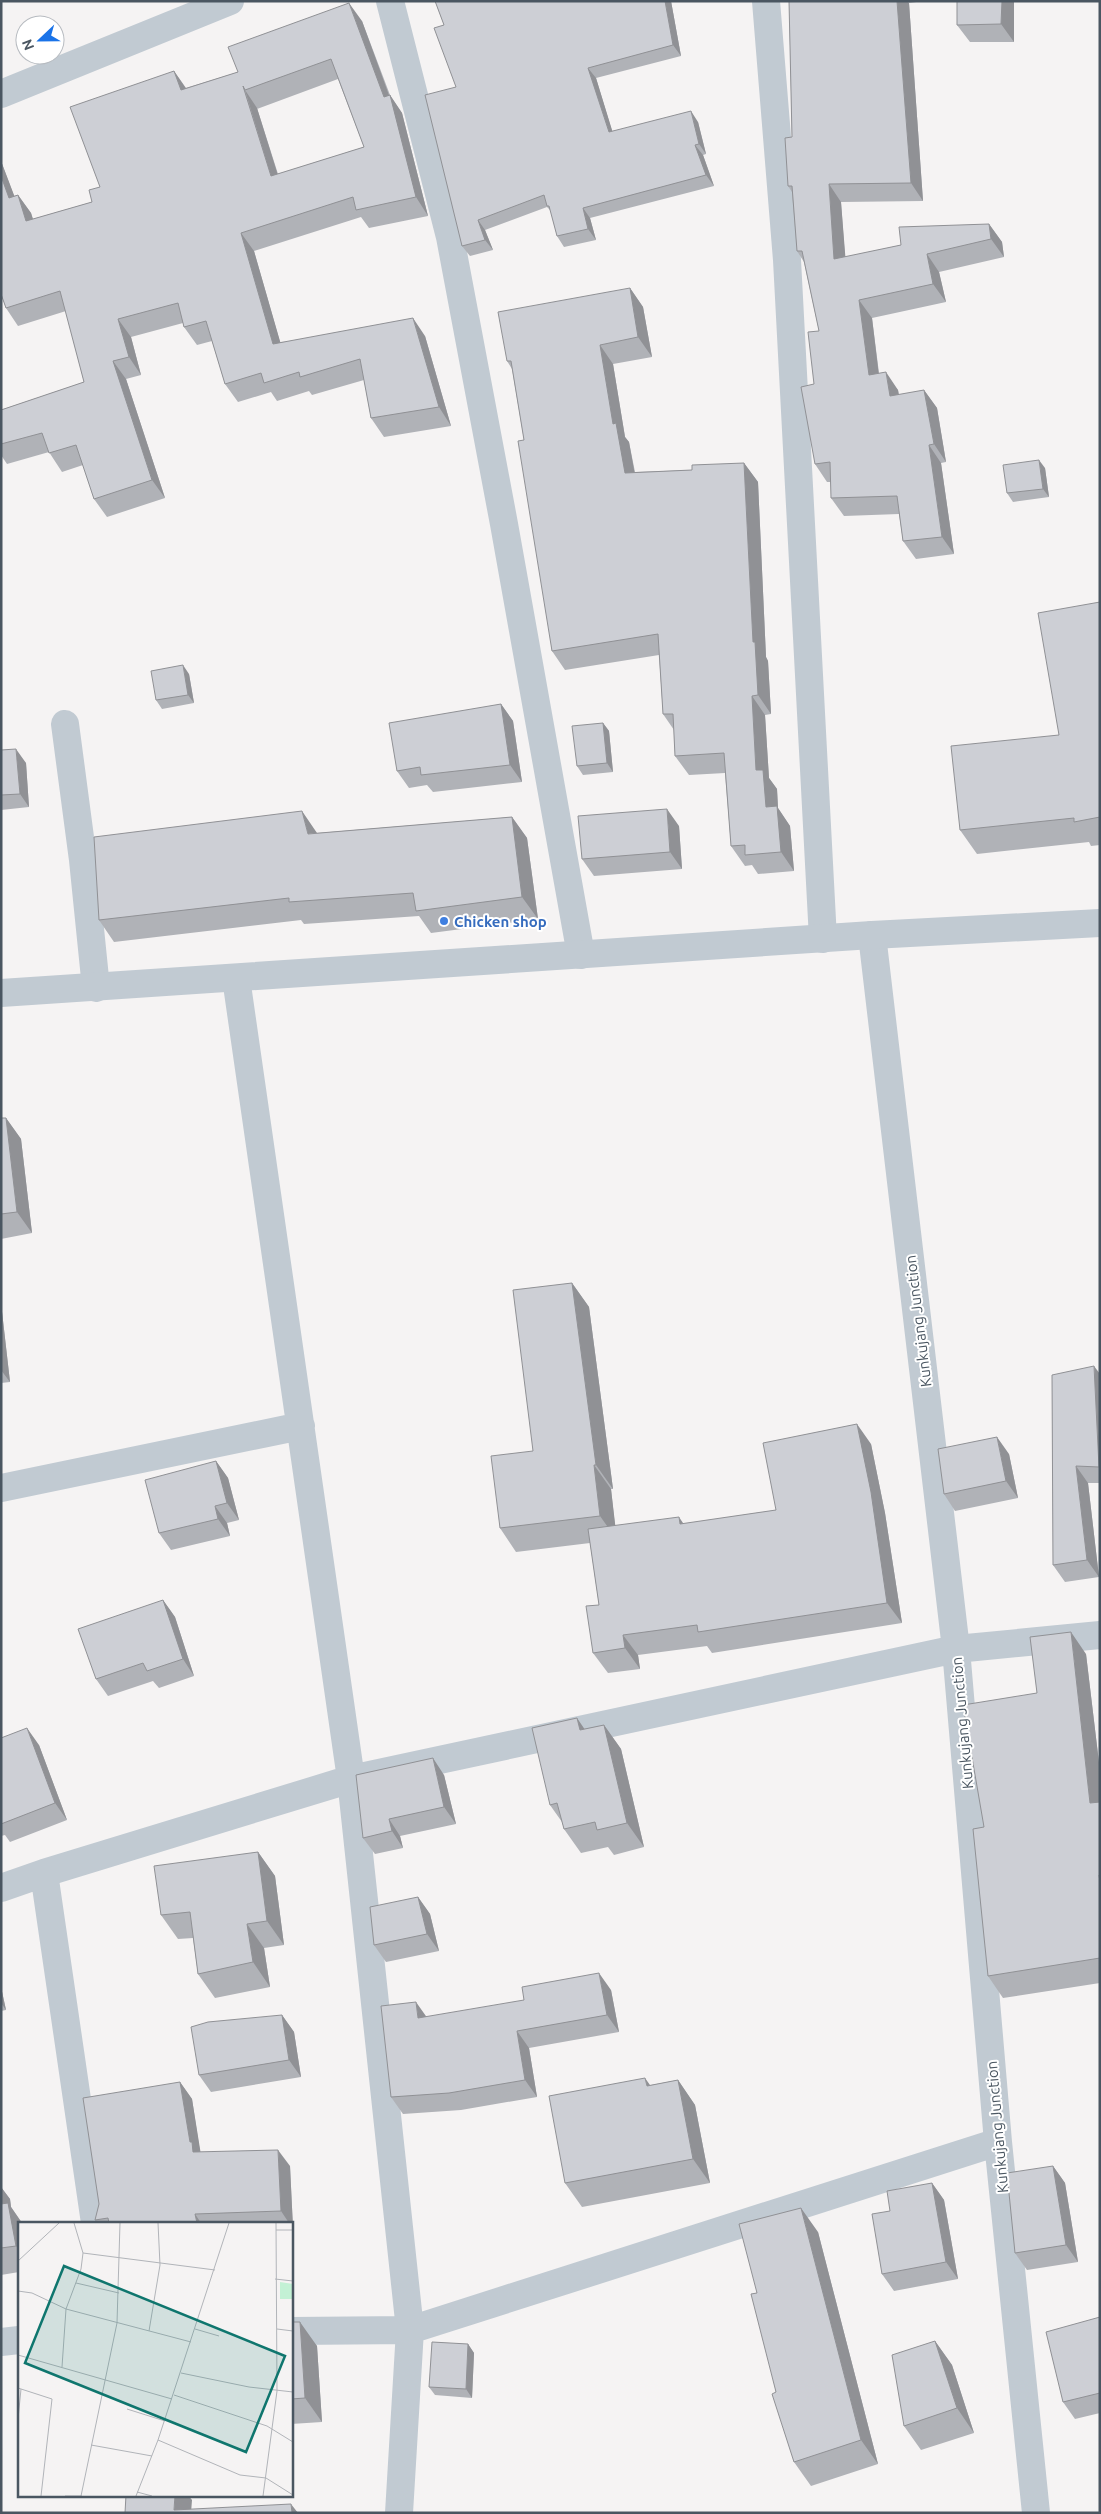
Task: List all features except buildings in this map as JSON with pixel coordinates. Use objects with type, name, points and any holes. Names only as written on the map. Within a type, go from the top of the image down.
[{"type":"street","points":[[1,94],[230,1]]},
{"type":"street","points":[[390,1],[450,237],[504,524],[580,955]]},
{"type":"street","points":[[766,1],[787,260],[822,938]]},
{"type":"street","points":[[65,724],[83,860],[96,988]]},
{"type":"street","points":[[1,993],[822,938],[1100,923]]},
{"type":"street","name":"Kunkujang Junction","points":[[872,935],[956,1649],[998,2142],[1036,2513]]},
{"type":"street","points":[[236,978],[351,1779],[410,2330],[399,2513]]},
{"type":"street","points":[[1,1488],[301,1426]]},
{"type":"street","points":[[1,1888],[44,1873],[351,1779],[956,1649],[1100,1635]]},
{"type":"street","points":[[44,1873],[95,2222]]},
{"type":"street","points":[[292,2331],[410,2330],[998,2142]]},
{"type":"street","points":[[1,2342],[18,2340]]},
{"type":"place","name":"Chicken shop","points":[[444,921]]}]
